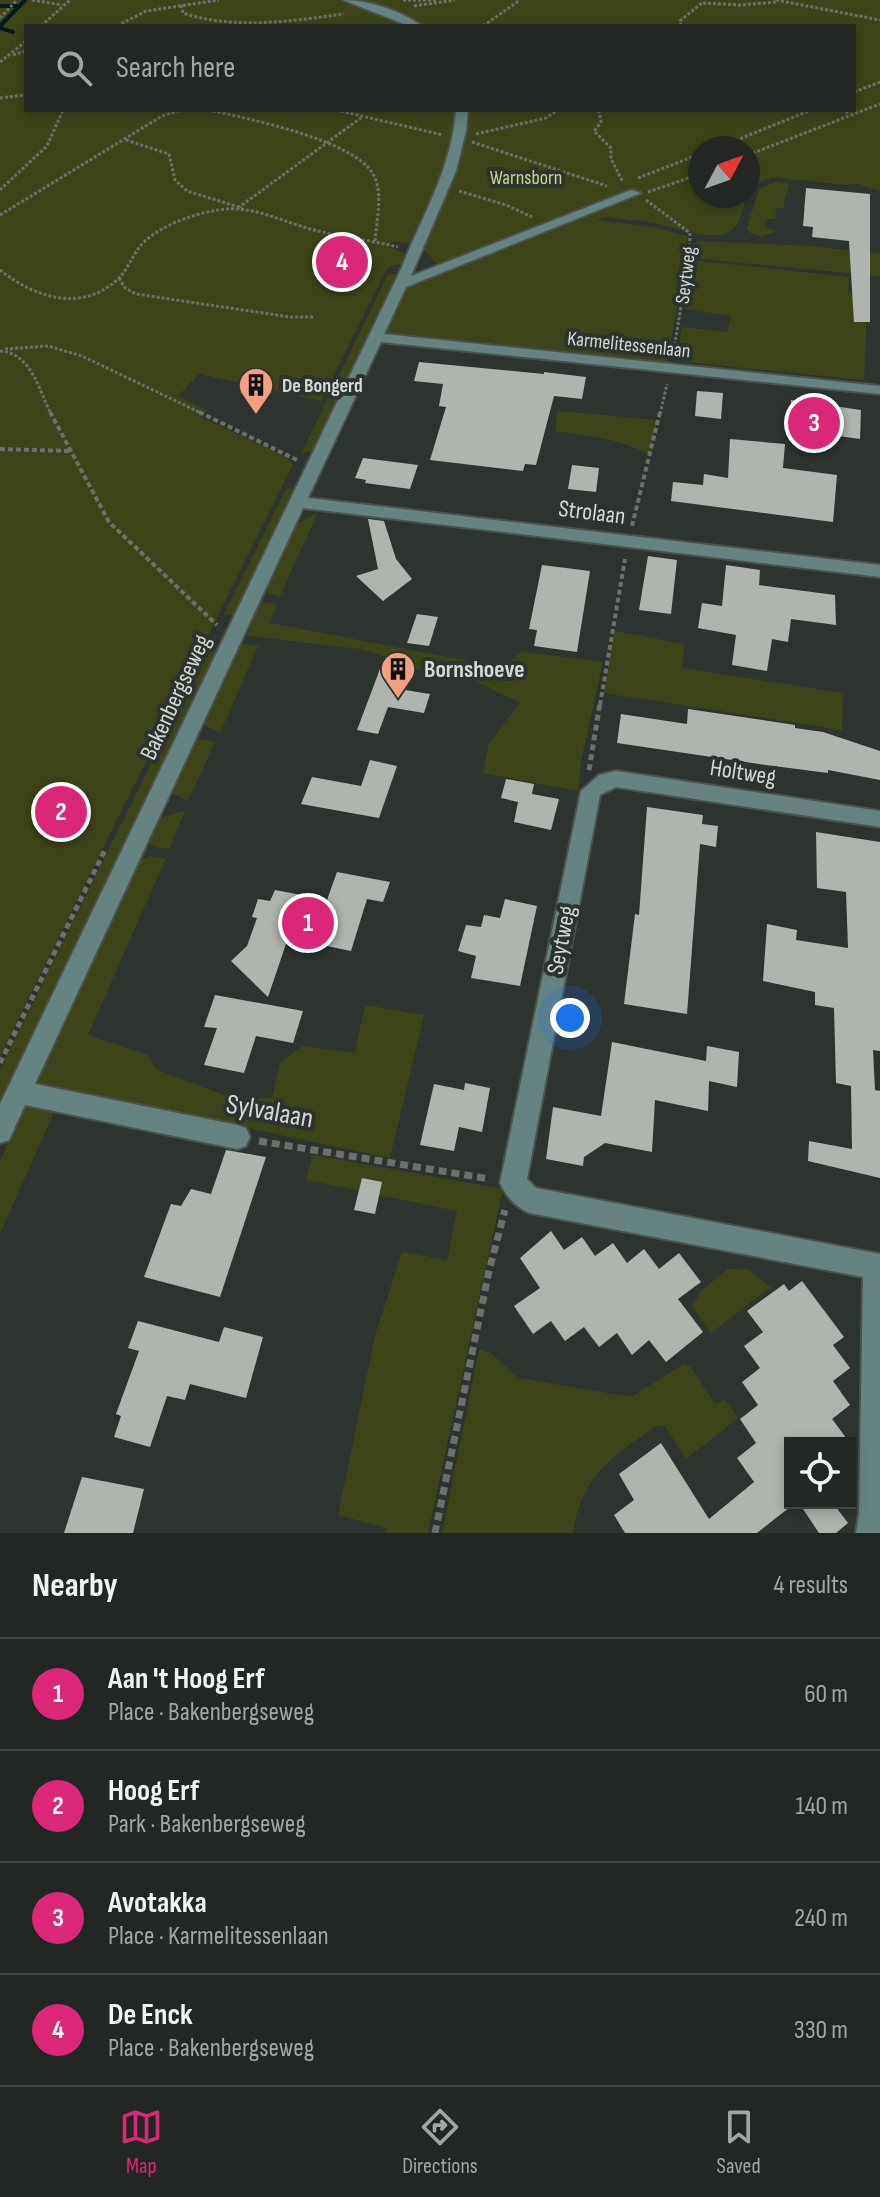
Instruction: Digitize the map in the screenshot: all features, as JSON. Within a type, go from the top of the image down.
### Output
[{"type":"street","points":[[348,0],[412,24]]},
{"type":"street","name":"Bakenbergseweg","points":[[0,1131],[400,285],[424,255],[442,187],[461,133],[462,112]]},
{"type":"street","points":[[400,285],[635,193]]},
{"type":"street","points":[[424,255],[444,268]]},
{"type":"street","name":"Karmelitessenlaan","points":[[375,337],[880,390]]},
{"type":"street","name":"Strolaan","points":[[298,502],[880,571]]},
{"type":"street","name":"Holtweg","points":[[595,788],[616,779],[880,819]]},
{"type":"street","name":"Seytweg","points":[[521,1192],[595,788]]},
{"type":"street","name":"Sylvalaan","points":[[18,1092],[237,1137]]},
{"type":"street","points":[[521,1192],[878,1267],[874,1513],[871,1533]]},
{"type":"path","points":[[0,18],[17,0]]},
{"type":"path","points":[[32,0],[62,5]]},
{"type":"path","points":[[43,24],[70,0]]},
{"type":"path","points":[[121,24],[146,11],[219,0]]},
{"type":"path","points":[[402,0],[455,0]]},
{"type":"path","points":[[429,2],[436,0]]},
{"type":"path","points":[[486,24],[520,0]]},
{"type":"path","points":[[681,24],[680,21],[703,2],[763,5],[779,0],[880,20]]},
{"type":"path","points":[[181,5],[183,13],[196,18],[245,22],[320,18],[378,9]]},
{"type":"path","points":[[0,62],[24,43]]},
{"type":"path","points":[[8,56],[24,52]]},
{"type":"path","points":[[856,91],[880,82]]},
{"type":"path","points":[[0,98],[24,95]]},
{"type":"path","points":[[760,150],[880,104]]},
{"type":"path","points":[[0,190],[47,146],[62,112]]},
{"type":"path","points":[[0,215],[162,116],[175,112]]},
{"type":"path","points":[[215,112],[358,156],[374,174],[375,242]]},
{"type":"path","points":[[0,270],[25,288],[58,299],[96,295],[119,278],[146,241],[167,228],[206,213],[238,208],[370,112]]},
{"type":"path","points":[[461,133],[475,135],[546,118],[555,112]]},
{"type":"path","points":[[599,112],[601,122],[594,131],[611,148],[611,159],[627,188],[635,193],[655,191],[688,179]]},
{"type":"path","points":[[747,136],[806,112]]},
{"type":"path","points":[[845,112],[852,115]]},
{"type":"path","points":[[125,139],[169,154],[175,180],[187,191],[314,230],[424,255]]},
{"type":"path","points":[[442,187],[506,205],[533,217]]},
{"type":"path","name":"Seytweg","points":[[635,193],[690,233],[689,258],[671,364]]},
{"type":"path","points":[[119,278],[125,288],[136,294],[290,317],[315,317]]},
{"type":"path","points":[[0,350],[34,346],[61,348],[314,467]]},
{"type":"path","points":[[0,350],[23,358],[69,451],[109,522],[216,624]]},
{"type":"path","points":[[0,449],[69,451]]},
{"type":"path","points":[[595,788],[589,766],[597,712]]},
{"type":"path","name":"Sylvalaan","points":[[237,1137],[521,1192]]},
{"type":"path","points":[[435,1533],[489,1271],[521,1192]]},
{"type":"green space","name":"Warnsborn","points":[[0,0],[880,0],[880,191],[856,183],[846,185],[773,177],[760,182],[760,136],[688,136],[688,208],[743,208],[732,230],[724,234],[704,235],[641,221],[604,217],[597,220],[652,227],[687,236],[687,258],[667,362],[384,332],[404,287],[443,270],[421,247],[453,176],[444,170],[412,243],[392,242],[389,247],[404,253],[403,264],[386,270],[321,401],[199,374],[178,396],[207,410],[200,417],[285,456],[293,464],[0,1056]]},
{"type":"green space","points":[[777,181],[789,184],[783,208],[776,208],[775,219],[767,219],[765,226],[775,232],[761,236],[750,233],[747,228],[753,208],[760,208],[760,189]]},
{"type":"green space","points":[[698,241],[811,246],[880,254],[880,276],[691,258],[692,245]]},
{"type":"green space","points":[[691,260],[849,277],[848,291],[868,293],[864,380],[676,361],[682,327],[727,332],[731,316],[684,309]]},
{"type":"green space","points":[[388,274],[398,274],[313,450],[301,454]]},
{"type":"green space","points":[[558,411],[657,420],[651,456],[616,441],[555,431]]},
{"type":"green space","points":[[287,488],[295,490],[234,614],[223,616]]},
{"type":"green space","points":[[318,512],[280,596],[264,592],[295,525]]},
{"type":"green space","points":[[259,603],[277,604],[270,623],[510,669],[512,659],[523,652],[603,662],[581,761],[578,791],[483,773],[489,743],[520,703],[469,678],[401,667],[386,657],[360,649],[247,636]]},
{"type":"green space","points":[[614,631],[684,644],[682,668],[843,693],[842,730],[604,693]]},
{"type":"green space","points":[[215,635],[218,649],[0,1101],[0,1069]]},
{"type":"green space","points":[[241,645],[258,646],[220,733],[203,724]]},
{"type":"green space","points":[[195,741],[215,742],[188,801],[172,793]]},
{"type":"green space","points":[[185,811],[169,849],[155,847],[149,842],[160,818]]},
{"type":"green space","points":[[150,856],[166,858],[88,1035],[148,1055],[157,1070],[232,1098],[272,1098],[280,1063],[303,1046],[355,1053],[365,1005],[424,1015],[390,1158],[41,1085],[36,1080],[140,859]]},
{"type":"green space","points":[[35,1103],[56,1107],[0,1234],[0,1161],[25,1106]]},
{"type":"green space","points":[[313,1155],[503,1189],[428,1533],[386,1533],[386,1528],[338,1515],[375,1336],[402,1252],[447,1260],[457,1211],[306,1180]]},
{"type":"green space","points":[[728,1269],[749,1270],[771,1287],[711,1333],[692,1306],[701,1291]]},
{"type":"green space","points":[[479,1349],[491,1353],[518,1378],[631,1397],[684,1364],[690,1367],[715,1403],[725,1400],[738,1418],[686,1459],[665,1426],[657,1425],[613,1458],[592,1481],[584,1495],[573,1533],[442,1533]]},
{"type":"building","points":[[806,188],[870,194],[870,322],[854,322],[849,241],[812,237],[813,227],[803,226]]},
{"type":"building","points":[[419,362],[586,377],[582,399],[554,396],[536,465],[525,464],[523,471],[430,460],[446,407],[439,406],[443,384],[414,381]]},
{"type":"building","points":[[697,391],[723,393],[721,419],[695,416]]},
{"type":"building","points":[[791,400],[861,410],[860,439],[788,429]]},
{"type":"building","points":[[730,439],[785,444],[783,468],[837,475],[833,522],[671,501],[673,482],[703,485],[704,474],[728,478]]},
{"type":"building","points":[[363,458],[418,465],[410,489],[365,483],[366,480],[355,478]]},
{"type":"building","points":[[572,465],[599,468],[596,492],[568,489]]},
{"type":"building","points":[[368,519],[384,521],[396,559],[412,579],[383,601],[356,576],[378,569]]},
{"type":"building","points":[[648,556],[677,560],[671,614],[639,610]]},
{"type":"building","points":[[542,565],[590,571],[577,652],[534,646],[537,630],[529,629]]},
{"type":"building","points":[[726,565],[760,570],[759,585],[835,595],[836,625],[791,619],[788,642],[772,639],[767,671],[732,665],[736,635],[698,628],[702,603],[722,606]]},
{"type":"building","points":[[417,614],[438,617],[429,646],[407,643]]},
{"type":"building","name":"Bornshoeve","points":[[380,669],[399,689],[430,694],[424,713],[388,707],[378,734],[357,730]]},
{"type":"building","points":[[688,709],[795,725],[795,728],[823,732],[880,751],[880,780],[828,770],[828,773],[617,743],[621,714],[687,724]]},
{"type":"building","points":[[370,760],[397,766],[379,818],[301,804],[312,777],[361,786]]},
{"type":"building","points":[[506,779],[534,784],[532,794],[559,799],[551,830],[514,822],[518,802],[501,798]]},
{"type":"building","points":[[647,807],[703,815],[702,824],[718,826],[716,847],[700,844],[687,1014],[624,1004],[635,914],[639,915]]},
{"type":"building","points":[[816,832],[880,842],[880,1051],[873,1050],[875,1090],[880,1091],[880,1178],[808,1161],[809,1141],[852,1149],[851,1086],[836,1083],[834,1008],[815,1005],[815,992],[763,981],[767,924],[797,930],[796,940],[848,948],[846,892],[817,888]]},
{"type":"building","points":[[337,872],[390,882],[383,902],[367,899],[351,951],[288,938],[268,997],[231,961],[247,946],[257,918],[252,917],[258,899],[270,901],[275,890],[327,900]]},
{"type":"building","points":[[505,899],[537,906],[520,986],[471,978],[476,956],[458,951],[466,925],[481,927],[484,915],[500,918]]},
{"type":"building","points":[[215,995],[303,1011],[293,1043],[256,1036],[244,1073],[204,1065],[217,1028],[204,1027]]},
{"type":"building","points":[[612,1042],[706,1061],[707,1046],[739,1052],[737,1087],[709,1081],[708,1111],[655,1100],[652,1152],[605,1143],[584,1157],[583,1166],[546,1159],[553,1107],[601,1116]]},
{"type":"building","points":[[465,1083],[490,1088],[482,1132],[459,1127],[454,1151],[420,1145],[434,1084],[464,1090]]},
{"type":"building","points":[[226,1150],[266,1157],[220,1297],[144,1277],[171,1204],[181,1206],[191,1189],[211,1194]]},
{"type":"building","points":[[362,1178],[382,1182],[375,1214],[354,1210]]},
{"type":"building","points":[[551,1231],[564,1250],[582,1237],[595,1256],[613,1243],[627,1263],[644,1249],[659,1269],[679,1253],[701,1282],[678,1299],[703,1332],[666,1362],[649,1340],[632,1355],[617,1333],[599,1347],[584,1327],[565,1341],[551,1321],[533,1334],[514,1306],[540,1288],[520,1258]]},
{"type":"building","points":[[802,1281],[844,1337],[833,1345],[850,1368],[833,1381],[850,1405],[832,1419],[846,1437],[784,1437],[784,1509],[787,1509],[757,1533],[625,1533],[614,1515],[634,1500],[619,1474],[661,1443],[709,1519],[754,1482],[737,1458],[756,1443],[740,1419],[758,1405],[742,1382],[760,1368],[744,1346],[763,1332],[747,1311],[784,1284],[789,1291]]},
{"type":"building","points":[[138,1321],[219,1342],[224,1327],[263,1337],[246,1398],[190,1384],[185,1400],[167,1396],[150,1447],[114,1437],[121,1416],[116,1414],[139,1351],[128,1348]]},
{"type":"building","points":[[82,1477],[144,1489],[133,1533],[64,1533]]},
{"type":"building","points":[[803,1509],[838,1509],[848,1523],[836,1533],[819,1533]]},
{"type":"waterway","points":[[0,26],[25,0]]},
{"type":"waterway","points":[[0,6],[19,6]]},
{"type":"waterway","points":[[0,28],[13,32]]},
{"type":"place","name":"De Enck","points":[[342,262]]},
{"type":"place","name":"De Bongerd","points":[[256,416]]},
{"type":"place","name":"Avotakka","points":[[814,423]]},
{"type":"place","name":"Bornshoeve","points":[[398,700]]},
{"type":"place","name":"Hoog Erf","points":[[61,812]]},
{"type":"place","name":"Aan 't Hoog Erf","points":[[308,923]]}]
